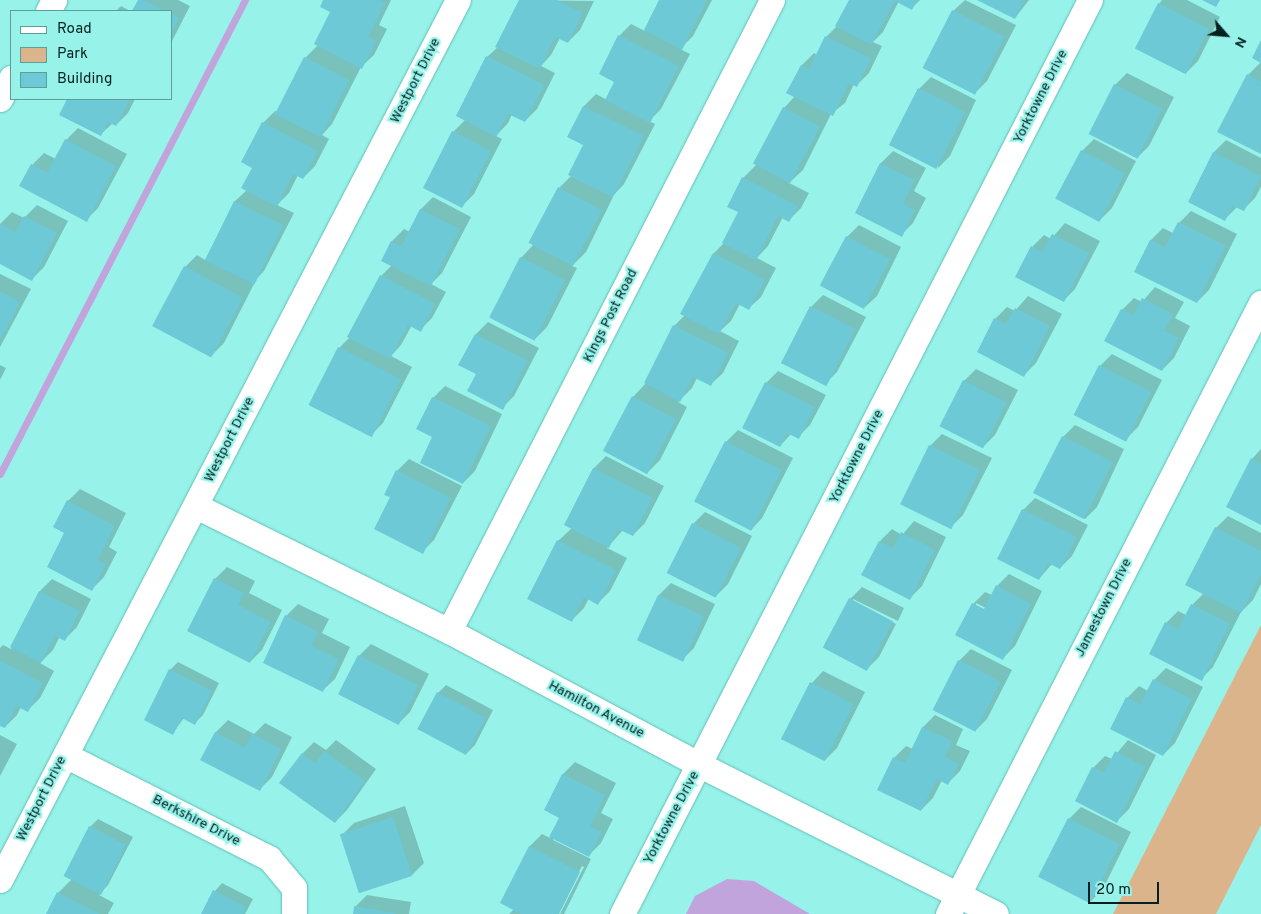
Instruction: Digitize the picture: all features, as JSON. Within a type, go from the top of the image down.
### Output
[{"type":"street","name":"Westport Drive","points":[[0,880],[458,0]]},
{"type":"street","name":"Kings Post Road","points":[[449,631],[772,0]]},
{"type":"street","name":"Yorktowne Drive","points":[[622,914],[700,765],[1090,0]]},
{"type":"street","points":[[0,99],[10,80]]},
{"type":"street","name":"Jamestown Drive","points":[[953,904],[1261,303]]},
{"type":"street","name":"Hamilton Avenue","points":[[196,506],[449,631],[700,765],[953,904],[996,914]]},
{"type":"street","name":"Berkshire Drive","points":[[65,754],[269,858],[294,888],[294,914]]},
{"type":"green space","points":[[1261,625],[1261,825],[1216,914],[1113,914]]},
{"type":"shaded area","points":[[727,879],[754,881],[810,914],[686,914],[695,896]]},
{"type":"building","points":[[138,0],[143,0],[163,10],[133,10]]},
{"type":"building","points":[[323,0],[380,0],[385,3],[368,37],[376,41],[362,69],[314,44],[330,12],[320,7]]},
{"type":"building","points":[[519,0],[556,0],[583,13],[568,43],[555,37],[540,69],[495,47]]},
{"type":"building","points":[[659,0],[707,0],[682,50],[644,30]]},
{"type":"building","points":[[849,0],[917,0],[912,10],[895,1],[871,45],[835,26]]},
{"type":"building","points":[[977,0],[1024,0],[1015,19]]},
{"type":"building","points":[[1202,0],[1220,0],[1216,7]]},
{"type":"building","points":[[1158,3],[1209,29],[1186,74],[1135,48]]},
{"type":"building","points":[[952,10],[1005,37],[975,95],[922,68]]},
{"type":"building","points":[[172,14],[179,18],[172,31]]},
{"type":"building","points":[[618,35],[679,66],[650,123],[605,100],[614,82],[599,74]]},
{"type":"building","points":[[825,36],[871,58],[857,87],[849,83],[833,116],[786,93],[801,65],[809,69]]},
{"type":"building","points":[[1261,40],[1261,63],[1252,58]]},
{"type":"building","points":[[486,56],[544,85],[525,122],[508,114],[496,137],[456,116]]},
{"type":"building","points":[[304,57],[349,80],[320,137],[275,114]]},
{"type":"building","points":[[1247,74],[1261,82],[1261,154],[1217,132]]},
{"type":"building","points":[[1114,84],[1163,109],[1138,159],[1089,134]]},
{"type":"building","points":[[918,88],[965,112],[936,169],[889,145]]},
{"type":"building","points":[[66,100],[129,100],[116,126],[108,122],[101,136],[59,115]]},
{"type":"building","points":[[583,106],[644,136],[613,197],[568,175],[583,145],[567,137]]},
{"type":"building","points":[[783,107],[820,127],[790,183],[753,164]]},
{"type":"building","points":[[262,122],[318,151],[303,179],[293,174],[277,207],[241,188],[252,168],[241,162]]},
{"type":"building","points":[[452,131],[491,151],[462,208],[423,188]]},
{"type":"building","points":[[65,139],[116,166],[87,222],[19,186],[31,164],[47,173]]},
{"type":"building","points":[[1081,150],[1125,173],[1099,222],[1055,199]]},
{"type":"building","points":[[1213,152],[1261,176],[1244,211],[1233,206],[1225,221],[1188,202]]},
{"type":"building","points":[[880,163],[915,180],[903,204],[915,210],[902,237],[855,213]]},
{"type":"building","points":[[742,177],[798,206],[789,222],[778,216],[756,260],[722,243],[738,212],[727,207]]},
{"type":"building","points":[[558,187],[602,210],[573,266],[528,243]]},
{"type":"building","points":[[234,201],[283,225],[255,284],[205,260]]},
{"type":"building","points":[[420,209],[460,229],[431,286],[381,261],[391,241],[401,246]]},
{"type":"building","points":[[24,216],[57,233],[32,281],[0,264],[0,224],[15,232]]},
{"type":"building","points":[[1178,222],[1226,246],[1197,303],[1134,272],[1150,240],[1165,247]]},
{"type":"building","points":[[1052,234],[1089,253],[1064,302],[1015,277],[1031,246],[1042,252]]},
{"type":"building","points":[[846,236],[890,259],[864,309],[820,285]]},
{"type":"building","points":[[713,253],[765,280],[749,310],[736,303],[719,334],[680,314]]},
{"type":"building","points":[[520,257],[565,280],[535,341],[489,318]]},
{"type":"building","points":[[184,266],[243,297],[211,357],[152,326]]},
{"type":"building","points":[[380,275],[435,304],[421,332],[408,325],[390,359],[347,337]]},
{"type":"building","points":[[0,291],[20,302],[0,341]]},
{"type":"building","points":[[1142,298],[1173,314],[1164,331],[1179,338],[1162,371],[1104,341],[1121,309],[1133,315]]},
{"type":"building","points":[[810,306],[855,329],[826,386],[781,363]]},
{"type":"building","points":[[1015,308],[1050,326],[1024,377],[977,352],[994,318],[1006,324]]},
{"type":"building","points":[[673,325],[728,353],[711,386],[693,377],[680,402],[644,383]]},
{"type":"building","points":[[475,334],[528,361],[503,410],[467,391],[476,374],[458,365]]},
{"type":"building","points":[[338,347],[401,379],[372,437],[308,405]]},
{"type":"building","points":[[1099,365],[1152,392],[1126,442],[1074,415]]},
{"type":"building","points":[[963,380],[1007,402],[983,449],[939,426]]},
{"type":"building","points":[[765,382],[815,407],[799,439],[787,433],[780,447],[742,428]]},
{"type":"building","points":[[632,396],[676,419],[647,474],[603,451]]},
{"type":"building","points":[[432,397],[491,426],[463,484],[420,463],[432,437],[416,429]]},
{"type":"building","points":[[1062,436],[1113,462],[1084,519],[1033,493]]},
{"type":"building","points":[[725,441],[782,470],[751,531],[694,502]]},
{"type":"building","points":[[929,445],[980,470],[951,529],[900,504]]},
{"type":"building","points":[[1251,458],[1261,464],[1261,525],[1226,507]]},
{"type":"building","points":[[593,468],[653,498],[633,536],[618,529],[609,548],[564,525]]},
{"type":"building","points":[[396,470],[451,498],[423,554],[374,529],[390,497],[384,495]]},
{"type":"building","points":[[67,500],[115,526],[98,560],[106,564],[92,591],[47,567],[64,533],[53,527]]},
{"type":"building","points":[[1022,509],[1077,537],[1060,569],[1048,563],[1039,580],[997,559]]},
{"type":"building","points":[[692,523],[741,548],[716,598],[667,573]]},
{"type":"building","points":[[1215,527],[1261,551],[1261,575],[1241,613],[1185,585]]},
{"type":"building","points":[[901,532],[935,550],[910,600],[861,575],[879,541],[893,548]]},
{"type":"building","points":[[557,540],[616,570],[598,605],[584,597],[572,622],[527,599]]},
{"type":"building","points":[[214,578],[244,593],[238,605],[271,622],[250,663],[187,631]]},
{"type":"building","points":[[996,585],[1031,604],[1003,660],[955,635],[972,603],[984,609]]},
{"type":"building","points":[[39,591],[80,611],[65,641],[55,636],[41,663],[10,647]]},
{"type":"building","points":[[658,595],[704,617],[683,662],[637,640]]},
{"type":"building","points":[[849,598],[893,621],[867,671],[823,647]]},
{"type":"building","points":[[1191,604],[1230,624],[1202,681],[1149,654],[1165,622],[1178,629]]},
{"type":"building","points":[[285,615],[318,632],[311,646],[339,659],[323,692],[263,663]]},
{"type":"building","points":[[358,655],[419,686],[399,725],[338,694]]},
{"type":"building","points":[[958,660],[1001,682],[975,732],[933,710]]},
{"type":"building","points":[[0,661],[43,683],[28,712],[16,706],[5,728],[0,726]]},
{"type":"building","points":[[169,669],[212,691],[195,725],[182,718],[173,735],[144,720]]},
{"type":"building","points":[[1153,679],[1192,699],[1163,756],[1110,729],[1126,697],[1140,704]]},
{"type":"building","points":[[810,682],[854,704],[825,761],[781,739]]},
{"type":"building","points":[[437,692],[486,718],[466,755],[417,729]]},
{"type":"building","points":[[922,727],[952,741],[945,757],[959,764],[948,785],[937,779],[921,811],[877,790],[893,757],[905,763]]},
{"type":"building","points":[[215,732],[245,748],[252,734],[281,749],[260,791],[200,760]]},
{"type":"building","points":[[324,751],[365,781],[335,823],[279,783],[302,753],[315,763]]},
{"type":"building","points":[[1115,751],[1145,767],[1117,823],[1075,801],[1092,767],[1104,773]]},
{"type":"building","points":[[562,774],[605,795],[590,826],[602,832],[589,857],[549,837],[559,818],[544,810]]},
{"type":"building","points":[[393,817],[412,876],[359,893],[340,834]]},
{"type":"building","points":[[1068,818],[1120,844],[1090,903],[1038,877]]},
{"type":"building","points":[[89,826],[126,845],[101,895],[64,876]]},
{"type":"building","points":[[529,846],[580,872],[559,914],[521,914],[500,903]]},
{"type":"building","points":[[213,890],[246,907],[243,914],[201,914]]},
{"type":"building","points":[[57,892],[100,914],[46,914]]},
{"type":"building","points":[[354,906],[395,913],[395,914],[353,914]]},
{"type":"waterway","points":[[0,474],[245,0]]}]
